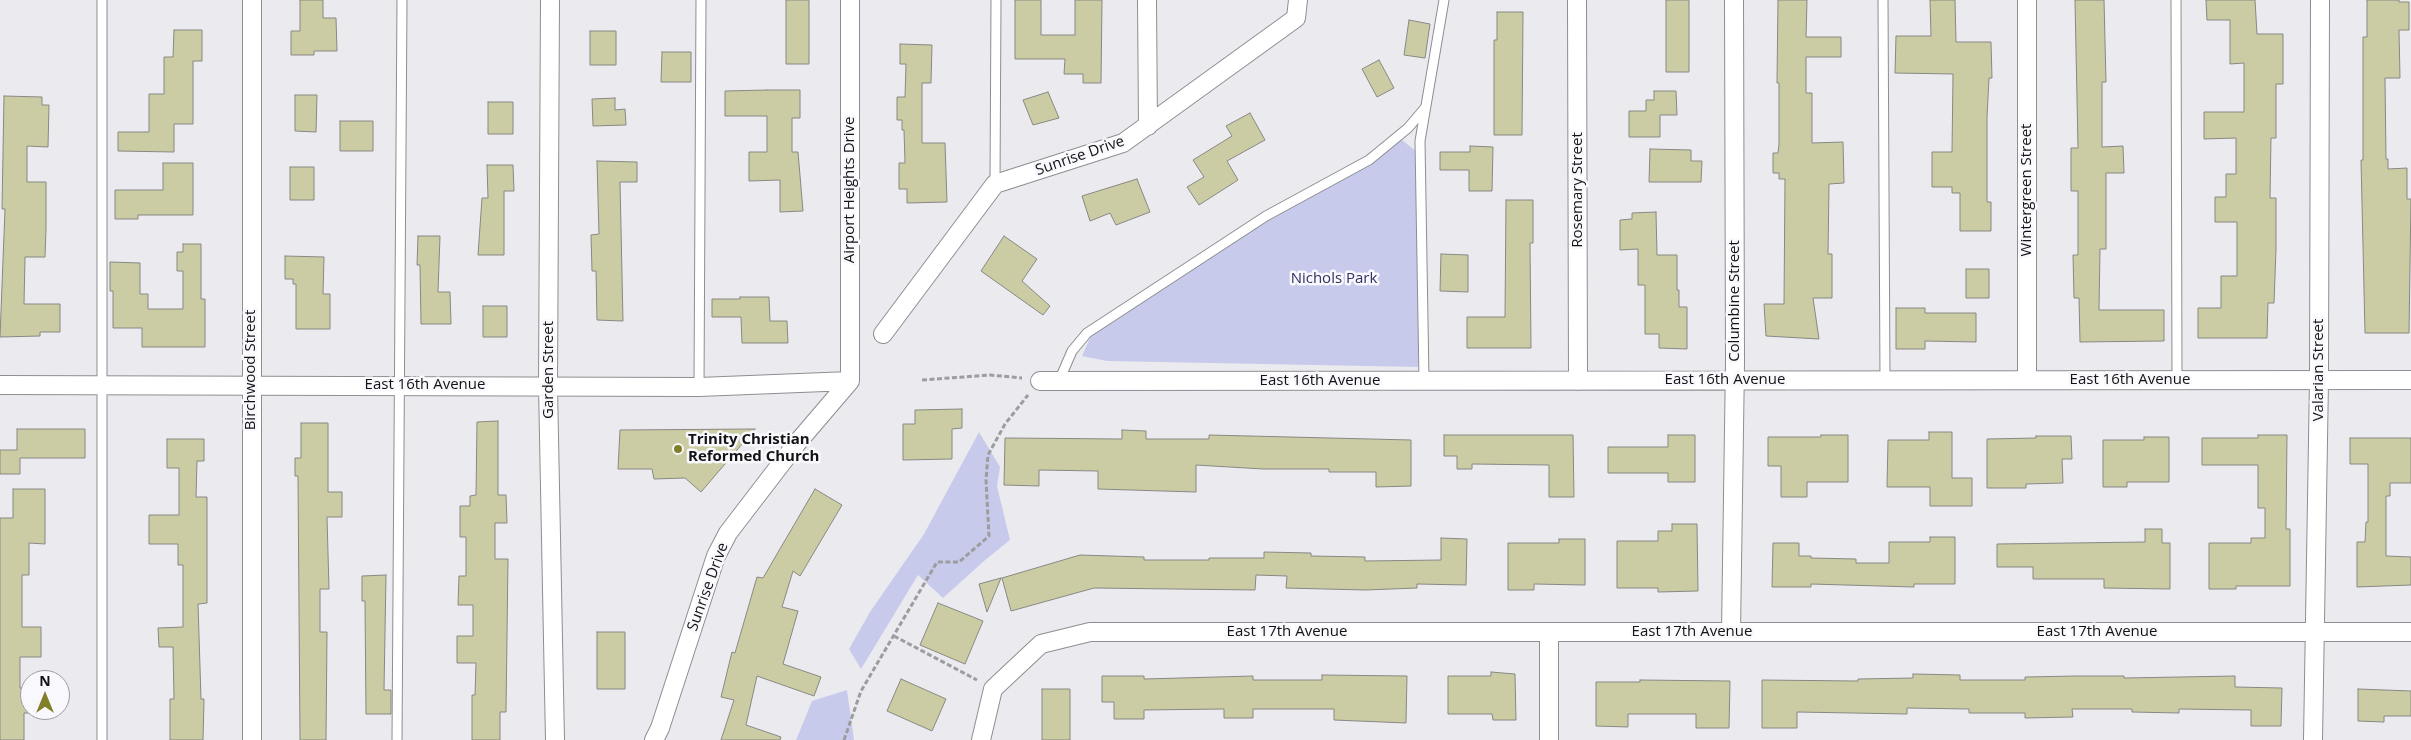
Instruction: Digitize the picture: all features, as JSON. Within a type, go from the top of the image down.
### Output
[{"type":"street","name":"Birchwood Street","points":[[252,0],[252,740]]},
{"type":"street","name":"Garden Street","points":[[550,0],[548,386],[555,740]]},
{"type":"street","name":"Airport Heights Drive","points":[[850,0],[850,381]]},
{"type":"street","points":[[1147,0],[1148,126]]},
{"type":"street","name":"Sunrise Drive","points":[[995,184],[1123,143],[1296,18],[1298,0]]},
{"type":"street","name":"Rosemary Street","points":[[1577,0],[1578,381]]},
{"type":"street","name":"Columbine Street","points":[[1731,632],[1735,380],[1734,0]]},
{"type":"street","name":"Wintergreen Street","points":[[2027,0],[2028,380]]},
{"type":"street","name":"Valarian Street","points":[[2313,740],[2319,380],[2320,0]]},
{"type":"street","points":[[883,334],[995,184]]},
{"type":"street","name":"East 16th Avenue","points":[[1040,381],[2411,380]]},
{"type":"street","name":"East 16th Avenue","points":[[0,385],[251,384],[699,387],[850,381]]},
{"type":"street","name":"Sunrise Drive","points":[[654,740],[660,728],[716,556],[724,541],[797,443],[850,381]]},
{"type":"street","name":"East 17th Avenue","points":[[993,689],[1041,644],[1090,632],[2411,632]]},
{"type":"street","points":[[1549,632],[1549,740]]},
{"type":"street","points":[[981,740],[993,689]]},
{"type":"lane","points":[[102,0],[102,740]]},
{"type":"lane","points":[[397,740],[402,0]]},
{"type":"lane","points":[[699,387],[701,0]]},
{"type":"lane","points":[[995,184],[996,0]]},
{"type":"lane","points":[[1424,381],[1420,141],[1444,0]]},
{"type":"lane","points":[[1882,0],[1885,380]]},
{"type":"lane","points":[[2176,0],[2178,380]]},
{"type":"lane","points":[[1059,381],[1072,351],[1087,333],[1266,216],[1369,160],[1408,128],[1425,108]]},
{"type":"path","points":[[922,380],[990,375],[1040,381]]},
{"type":"path","points":[[844,740],[861,690],[937,562],[959,562],[989,536],[986,480],[988,455],[1005,424],[1040,381]]},
{"type":"path","points":[[894,636],[993,689]]},
{"type":"green space","name":"Nichols Park","points":[[1402,140],[1418,153],[1421,290],[1418,367],[1107,361],[1082,356],[1093,331],[1317,189],[1377,148]]},
{"type":"green space","points":[[979,432],[1000,467],[997,486],[1010,540],[943,598],[918,575],[861,669],[849,649],[870,612],[924,534]]},
{"type":"green space","points":[[847,690],[854,740],[796,740],[812,701]]},
{"type":"building","points":[[300,0],[323,0],[323,18],[336,18],[337,51],[314,51],[314,55],[291,55],[291,31],[300,31]]},
{"type":"building","points":[[786,0],[809,0],[809,64],[786,64]]},
{"type":"building","points":[[1015,0],[1041,0],[1041,35],[1075,35],[1075,0],[1102,0],[1101,83],[1083,83],[1083,74],[1064,74],[1065,59],[1015,59]]},
{"type":"building","points":[[1666,0],[1689,0],[1689,72],[1666,72]]},
{"type":"building","points":[[1778,0],[1807,0],[1806,37],[1841,37],[1841,57],[1806,57],[1806,93],[1812,93],[1812,143],[1843,142],[1844,183],[1829,184],[1828,254],[1832,254],[1832,298],[1813,298],[1819,339],[1766,336],[1764,304],[1784,304],[1785,179],[1779,179],[1779,173],[1773,173],[1773,153],[1778,153],[1779,144],[1779,83],[1777,83]]},
{"type":"building","points":[[1930,0],[1955,0],[1956,42],[1991,42],[1992,78],[1989,78],[1987,117],[1987,202],[1991,202],[1991,231],[1960,231],[1960,193],[1952,193],[1952,187],[1932,187],[1932,152],[1952,152],[1953,74],[1895,73],[1896,36],[1931,36]]},
{"type":"building","points":[[2075,0],[2104,0],[2106,82],[2102,82],[2102,147],[2123,146],[2124,173],[2106,173],[2106,249],[2100,249],[2099,310],[2164,310],[2164,341],[2080,342],[2079,298],[2074,298],[2073,255],[2078,255],[2078,191],[2071,191],[2071,148],[2078,148]]},
{"type":"building","points":[[2206,0],[2255,0],[2257,34],[2283,34],[2283,84],[2276,84],[2276,138],[2271,138],[2270,198],[2276,198],[2276,249],[2274,303],[2268,303],[2267,338],[2198,338],[2198,308],[2221,308],[2221,276],[2237,276],[2237,222],[2215,222],[2215,197],[2226,197],[2226,174],[2236,174],[2236,138],[2204,139],[2204,112],[2244,112],[2244,63],[2230,64],[2230,20],[2207,20]]},
{"type":"building","points":[[2367,0],[2399,0],[2399,2],[2409,2],[2409,30],[2399,30],[2400,78],[2385,78],[2386,159],[2388,159],[2388,169],[2407,168],[2407,199],[2411,199],[2409,333],[2365,333],[2361,160],[2363,160],[2363,37],[2367,37]]},
{"type":"building","points":[[1497,12],[1523,12],[1522,135],[1494,135],[1494,40],[1497,40]]},
{"type":"building","points":[[1409,20],[1430,24],[1425,58],[1404,55]]},
{"type":"building","points":[[174,30],[202,30],[202,61],[193,61],[193,124],[174,124],[174,152],[118,151],[118,132],[149,132],[149,94],[164,94],[164,57],[173,57]]},
{"type":"building","points":[[590,31],[616,31],[616,65],[590,65]]},
{"type":"building","points":[[900,44],[932,45],[931,83],[922,83],[922,143],[945,143],[947,202],[907,203],[907,189],[899,189],[899,163],[905,163],[904,130],[902,130],[902,120],[897,120],[897,97],[905,97],[906,64],[900,64]]},
{"type":"building","points":[[662,52],[691,52],[691,82],[661,82]]},
{"type":"building","points":[[1379,60],[1394,88],[1377,97],[1362,69]]},
{"type":"building","points":[[800,90],[800,118],[792,118],[792,152],[798,152],[803,211],[780,212],[780,180],[749,181],[749,152],[767,152],[767,116],[725,116],[725,91]]},
{"type":"building","points":[[1654,91],[1676,91],[1677,115],[1660,115],[1660,137],[1629,137],[1629,111],[1646,111],[1646,100],[1654,100]]},
{"type":"building","points":[[1048,92],[1059,118],[1033,125],[1023,100]]},
{"type":"building","points":[[295,95],[317,95],[316,132],[295,131]]},
{"type":"building","points":[[4,96],[42,97],[42,105],[49,105],[48,147],[27,146],[27,182],[46,182],[46,229],[45,257],[25,257],[24,304],[60,304],[60,332],[40,332],[40,336],[0,337],[5,209],[2,209]]},
{"type":"building","points":[[615,98],[615,110],[625,109],[626,125],[593,126],[592,99]]},
{"type":"building","points":[[488,102],[513,102],[513,134],[488,134]]},
{"type":"building","points":[[1250,113],[1265,140],[1227,161],[1238,180],[1199,205],[1187,187],[1204,177],[1193,160],[1232,136],[1226,126]]},
{"type":"building","points":[[340,121],[373,121],[373,151],[340,151]]},
{"type":"building","points":[[1470,146],[1493,147],[1492,191],[1469,191],[1469,170],[1440,170],[1440,152],[1470,152]]},
{"type":"building","points":[[1650,149],[1691,150],[1691,161],[1702,161],[1701,182],[1649,182]]},
{"type":"building","points":[[597,161],[637,162],[637,182],[620,182],[623,321],[597,320],[596,271],[592,271],[591,235],[599,234]]},
{"type":"building","points":[[163,163],[193,163],[193,215],[138,215],[138,219],[115,219],[115,190],[163,190]]},
{"type":"building","points":[[487,165],[513,165],[514,191],[504,191],[504,255],[478,255],[482,198],[488,198]]},
{"type":"building","points":[[290,167],[314,167],[314,200],[290,200]]},
{"type":"building","points":[[1137,179],[1150,212],[1116,225],[1110,213],[1090,221],[1082,196]]},
{"type":"building","points":[[1506,200],[1533,200],[1533,243],[1530,243],[1531,348],[1467,348],[1467,317],[1505,317]]},
{"type":"building","points":[[1656,212],[1657,255],[1677,255],[1679,307],[1687,307],[1687,349],[1659,348],[1659,334],[1645,334],[1645,285],[1638,285],[1638,249],[1620,250],[1620,220],[1632,219],[1632,213]]},
{"type":"building","points":[[418,236],[440,236],[438,292],[450,292],[451,324],[421,324],[420,265],[417,265]]},
{"type":"building","points":[[1004,236],[1037,259],[1022,281],[1050,306],[1043,315],[981,271]]},
{"type":"building","points":[[183,244],[201,244],[201,299],[205,299],[205,347],[142,347],[142,328],[113,328],[113,291],[110,291],[110,262],[140,263],[140,294],[148,294],[148,309],[183,309],[183,271],[177,271],[177,252],[183,252]]},
{"type":"building","points":[[1441,254],[1468,255],[1468,292],[1440,291]]},
{"type":"building","points":[[285,256],[324,257],[323,294],[330,294],[330,329],[296,329],[296,284],[293,284],[293,279],[285,279]]},
{"type":"building","points":[[1966,269],[1989,269],[1989,298],[1966,298]]},
{"type":"building","points":[[740,297],[769,297],[770,321],[787,321],[788,343],[742,343],[741,317],[712,317],[712,299],[740,299]]},
{"type":"building","points":[[483,306],[507,306],[507,337],[483,337]]},
{"type":"building","points":[[1896,308],[1925,308],[1925,313],[1976,313],[1976,342],[1925,341],[1925,349],[1896,349]]},
{"type":"building","points":[[962,409],[962,428],[952,429],[952,459],[903,460],[903,424],[915,424],[915,410]]},
{"type":"building","points":[[498,421],[498,495],[506,495],[507,523],[495,523],[495,559],[508,559],[506,712],[500,712],[500,740],[472,740],[472,695],[475,695],[476,663],[457,663],[457,636],[473,636],[473,605],[458,605],[459,576],[466,576],[466,537],[460,537],[460,506],[470,506],[470,496],[476,495],[477,422]]},
{"type":"building","points":[[301,423],[328,423],[328,492],[342,492],[342,517],[327,517],[329,589],[320,589],[320,632],[327,632],[326,740],[300,740],[298,476],[295,476],[295,458],[301,458]]},
{"type":"building","points":[[17,429],[85,429],[85,458],[20,458],[20,474],[0,474],[0,450],[17,450]]},
{"type":"building","name":"Trinity Christian Reformed Church","points":[[755,429],[701,492],[685,478],[654,479],[652,469],[618,469],[620,430]]},
{"type":"building","points":[[1122,430],[1146,431],[1146,439],[1209,439],[1209,435],[1411,440],[1411,486],[1376,487],[1376,472],[1329,472],[1329,469],[1263,469],[1196,465],[1196,492],[1098,489],[1098,471],[1039,470],[1039,486],[1004,485],[1005,438],[1122,439]]},
{"type":"building","points":[[1929,432],[1952,432],[1952,478],[1972,478],[1972,506],[1930,506],[1930,487],[1887,487],[1888,440],[1929,440]]},
{"type":"building","points":[[1444,435],[1573,435],[1574,497],[1549,497],[1549,465],[1472,464],[1472,469],[1457,469],[1457,456],[1444,456]]},
{"type":"building","points":[[1668,435],[1695,435],[1695,482],[1668,482],[1668,473],[1608,473],[1608,447],[1668,447]]},
{"type":"building","points":[[1821,435],[1848,435],[1848,482],[1807,482],[1807,497],[1781,497],[1781,466],[1768,466],[1768,437],[1821,437]]},
{"type":"building","points":[[2258,435],[2287,435],[2286,529],[2290,529],[2290,586],[2236,586],[2236,589],[2209,589],[2209,543],[2251,543],[2251,538],[2265,538],[2265,508],[2258,508],[2258,465],[2202,465],[2202,438],[2258,438]]},
{"type":"building","points":[[2036,436],[2071,436],[2072,459],[2062,459],[2063,483],[2026,484],[2026,488],[1987,488],[1987,439],[2036,438]]},
{"type":"building","points":[[2144,437],[2169,437],[2169,482],[2127,482],[2127,487],[2103,487],[2103,440],[2144,440]]},
{"type":"building","points":[[2350,438],[2411,438],[2411,483],[2390,483],[2390,496],[2386,496],[2386,556],[2411,557],[2411,585],[2357,587],[2357,542],[2365,542],[2366,522],[2368,522],[2368,464],[2350,464]]},
{"type":"building","points":[[167,439],[204,439],[204,461],[197,461],[196,497],[207,497],[207,603],[198,604],[201,699],[204,699],[203,740],[170,740],[170,699],[174,699],[173,647],[159,647],[158,628],[183,627],[183,565],[178,565],[178,544],[149,544],[149,515],[179,515],[179,468],[167,468]]},
{"type":"building","points":[[13,489],[45,489],[45,544],[29,543],[29,575],[22,575],[22,627],[41,627],[41,657],[20,657],[20,720],[24,720],[24,740],[0,740],[0,518],[13,518]]},
{"type":"building","points":[[815,489],[842,505],[800,576],[793,571],[782,607],[798,611],[783,664],[821,677],[814,696],[757,676],[746,725],[781,737],[780,740],[721,740],[734,700],[721,697],[732,652],[735,653],[757,577],[763,578]]},
{"type":"building","points":[[1672,524],[1697,524],[1698,591],[1658,592],[1658,588],[1617,588],[1617,541],[1658,541],[1658,531],[1672,531]]},
{"type":"building","points":[[2145,529],[2162,529],[2162,543],[2170,543],[2170,589],[2104,588],[2104,579],[2033,579],[2033,567],[1997,567],[1997,544],[2145,542]]},
{"type":"building","points":[[1930,537],[1955,537],[1955,584],[1914,584],[1914,587],[1811,584],[1811,587],[1772,587],[1773,543],[1799,543],[1799,556],[1856,559],[1856,563],[1889,563],[1889,542],[1930,542]]},
{"type":"building","points":[[1441,538],[1467,539],[1466,585],[1417,584],[1417,588],[1365,590],[1286,588],[1287,576],[1256,575],[1255,590],[1094,588],[1011,611],[1002,578],[1080,555],[1144,557],[1144,560],[1209,560],[1209,558],[1264,558],[1264,552],[1311,553],[1311,556],[1365,557],[1365,561],[1441,560]]},
{"type":"building","points":[[1559,539],[1585,539],[1585,585],[1534,584],[1534,590],[1508,590],[1508,543],[1559,543]]},
{"type":"building","points":[[386,575],[384,690],[391,690],[391,714],[366,714],[365,601],[362,601],[362,576]]},
{"type":"building","points":[[1001,578],[987,612],[979,584]]},
{"type":"building","points":[[938,603],[983,621],[965,664],[920,645]]},
{"type":"building","points":[[597,632],[625,632],[625,689],[597,689]]},
{"type":"building","points":[[1491,672],[1515,674],[1516,720],[1493,720],[1492,714],[1448,714],[1448,676],[1491,676]]},
{"type":"building","points":[[1913,674],[1960,675],[1960,680],[2025,680],[2025,677],[2076,676],[2124,676],[2124,678],[2235,676],[2235,687],[2282,688],[2281,726],[2251,726],[2251,710],[2179,709],[2179,713],[2132,712],[2132,709],[2072,709],[2073,717],[2025,718],[2025,713],[1969,713],[1969,709],[1907,708],[1907,714],[1797,712],[1797,728],[1762,728],[1762,680],[1858,681],[1858,679],[1913,678]]},
{"type":"building","points":[[1322,675],[1407,676],[1406,723],[1334,720],[1334,709],[1253,709],[1253,718],[1224,718],[1224,709],[1144,710],[1144,719],[1114,719],[1114,702],[1102,702],[1102,676],[1144,676],[1144,679],[1253,676],[1253,680],[1322,680]]},
{"type":"building","points":[[901,679],[946,699],[932,731],[887,711]]},
{"type":"building","points":[[1640,680],[1730,681],[1729,728],[1696,728],[1696,714],[1628,714],[1628,727],[1596,726],[1596,682],[1640,682]]},
{"type":"building","points":[[1042,689],[1070,689],[1070,740],[1042,740]]},
{"type":"building","points":[[2358,689],[2411,691],[2411,716],[2384,716],[2384,722],[2358,721]]},
{"type":"place","name":"Trinity Christian Reformed Church","points":[[678,449]]}]
